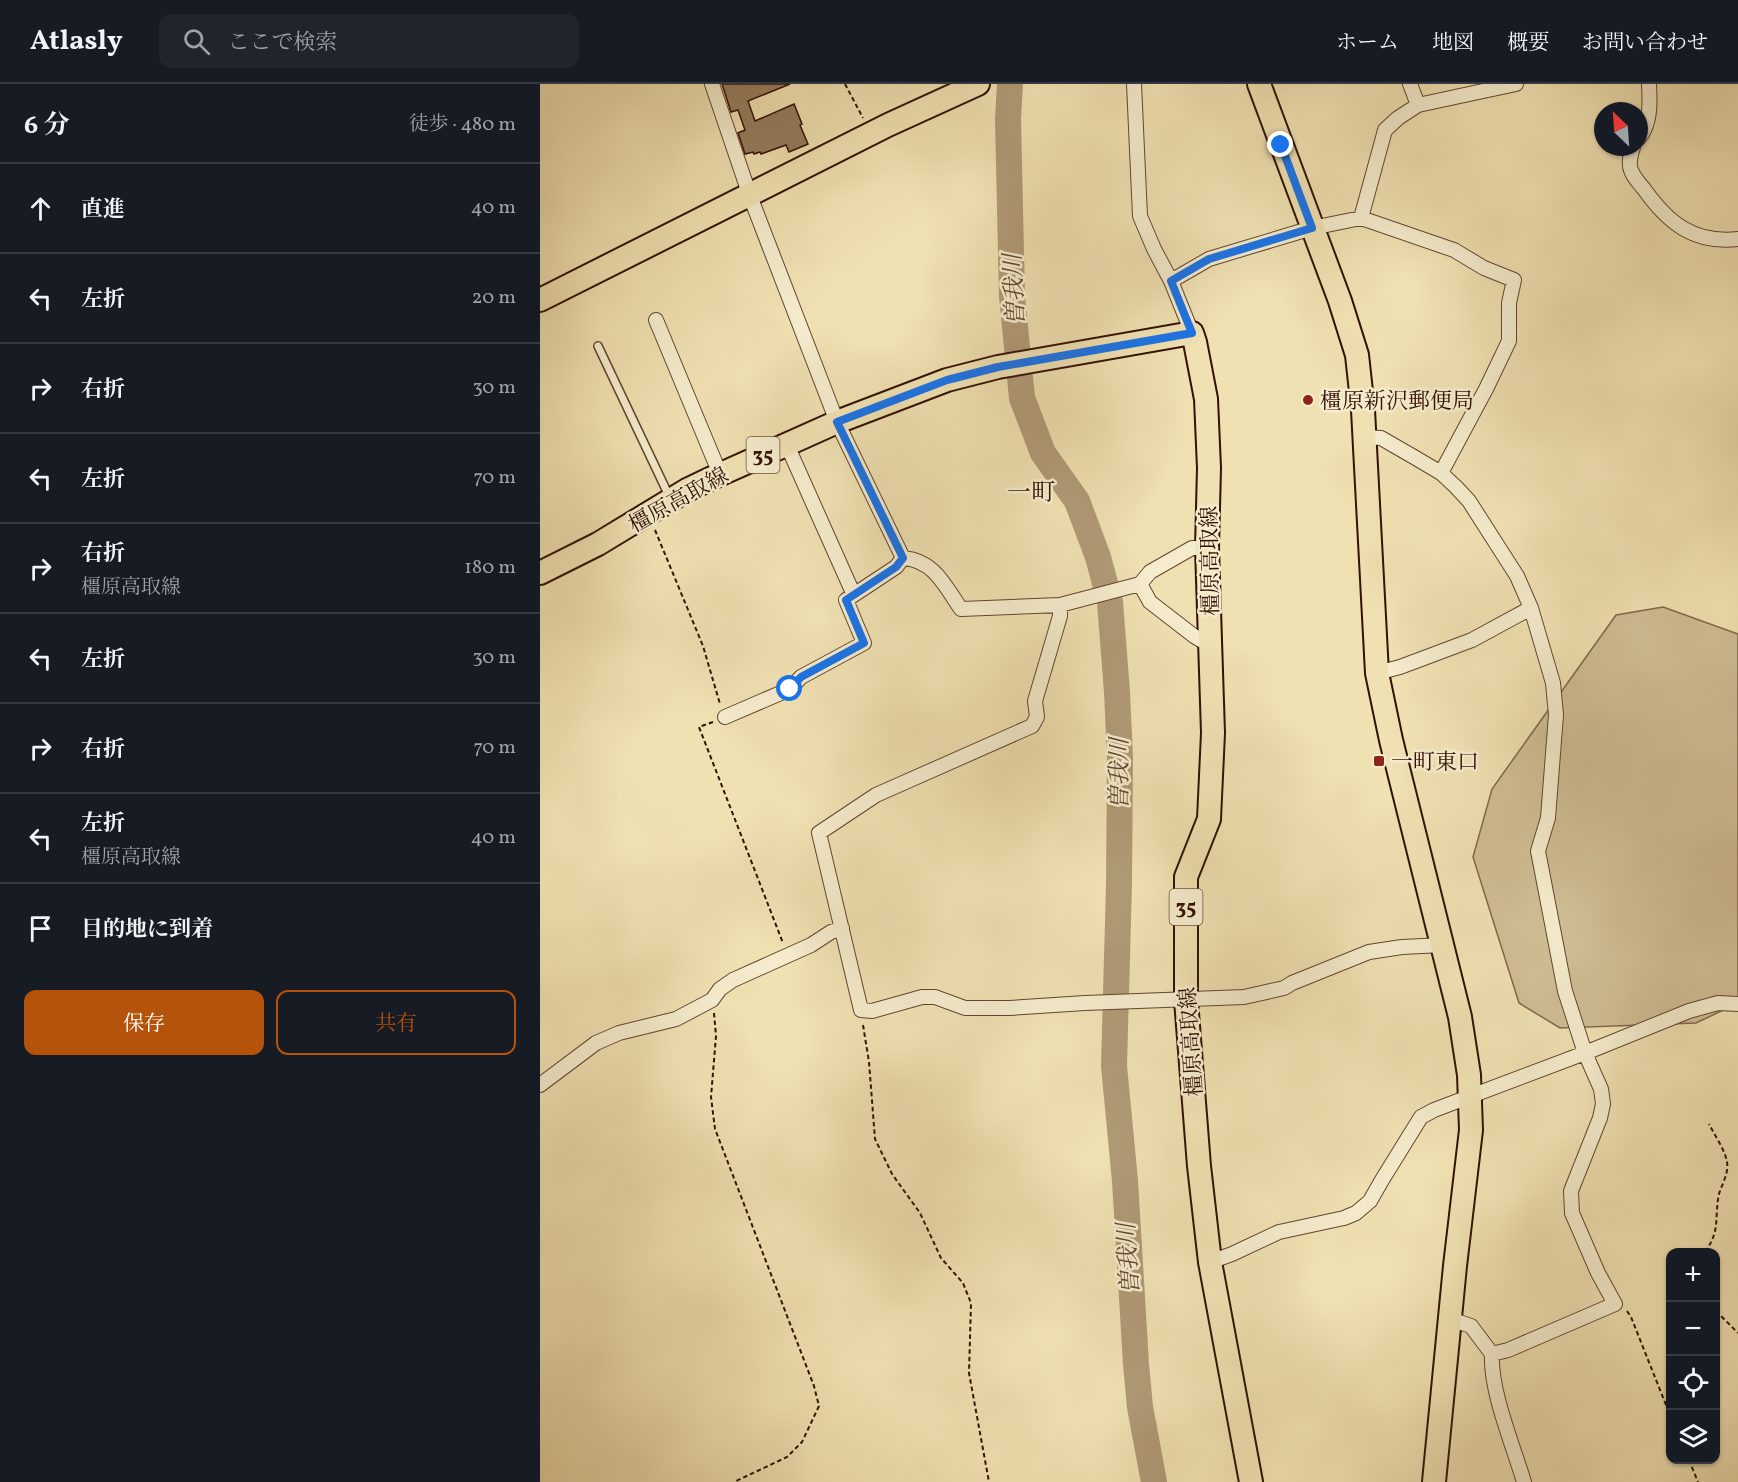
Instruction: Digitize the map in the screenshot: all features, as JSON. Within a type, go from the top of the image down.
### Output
[{"type":"main road","points":[[1259,84],[1340,301],[1354,347],[1360,380],[1365,437],[1377,673],[1391,740],[1460,1017],[1468,1066],[1471,1097],[1469,1155],[1434,1482]]},
{"type":"main road","points":[[540,300],[872,133],[976,85]]},
{"type":"main road","name":"橿原高取線","points":[[540,573],[597,544],[720,474],[837,422],[947,380],[998,367],[1192,333],[1206,399],[1209,468],[1207,548],[1213,733],[1209,819],[1186,877],[1186,1000],[1199,1166],[1210,1262],[1251,1482]]},
{"type":"street","points":[[712,84],[750,196],[837,422],[903,558]]},
{"type":"street","points":[[1134,84],[1140,216],[1171,281],[1192,333]]},
{"type":"street","points":[[1410,84],[1418,105]]},
{"type":"street","points":[[1361,218],[1385,130],[1398,118],[1418,105],[1516,84]]},
{"type":"street","points":[[1648,84],[1650,102],[1648,116]]},
{"type":"street","points":[[1631,156],[1631,170],[1659,209],[1689,233],[1711,239],[1738,239]]},
{"type":"street","points":[[1171,281],[1209,259],[1312,228],[1361,218],[1454,250],[1484,268],[1514,280],[1509,303],[1509,341],[1441,473]]},
{"type":"street","points":[[656,320],[720,474]]},
{"type":"street","points":[[1365,437],[1381,438],[1441,473],[1469,501],[1517,576],[1531,608],[1553,684],[1556,715],[1548,818],[1538,851],[1565,991],[1585,1053],[1601,1089],[1603,1104],[1600,1118],[1571,1191],[1572,1213],[1598,1274],[1615,1304],[1508,1350],[1492,1353]]},
{"type":"street","points":[[787,445],[854,593]]},
{"type":"street","points":[[903,558],[914,558],[932,568],[961,609],[1060,605],[1136,585],[1150,572],[1192,548],[1207,548]]},
{"type":"street","points":[[725,717],[790,689],[801,677],[864,643],[846,600],[896,567],[903,558]]},
{"type":"street","points":[[1136,585],[1150,602],[1194,636],[1211,646]]},
{"type":"street","points":[[1060,605],[1060,616],[1035,701],[1037,717],[1032,726],[876,795],[819,833],[861,1010],[872,1011],[922,997],[935,997],[965,1008],[1244,997],[1284,988],[1292,982],[1370,952],[1402,947],[1443,945]]},
{"type":"street","points":[[1377,673],[1400,667],[1472,640],[1531,608]]},
{"type":"street","points":[[540,1085],[596,1043],[619,1033],[676,1019],[712,1000],[720,989],[733,980],[811,945],[842,928]]},
{"type":"street","points":[[1210,1262],[1279,1232],[1344,1218],[1356,1213],[1371,1201],[1420,1117],[1434,1110],[1689,1011],[1718,1003],[1738,1004]]},
{"type":"street","points":[[1450,1319],[1471,1326],[1492,1353],[1491,1366],[1496,1392],[1524,1482]]},
{"type":"lane","points":[[598,346],[671,500]]},
{"type":"path","points":[[845,84],[872,133]]},
{"type":"path","points":[[648,514],[703,646],[711,679],[725,717],[699,727],[788,955]]},
{"type":"path","points":[[712,1000],[716,1036],[711,1097],[715,1128],[814,1386],[819,1406],[802,1442],[787,1457],[734,1482]]},
{"type":"path","points":[[861,1010],[869,1062],[875,1139],[892,1174],[920,1213],[941,1258],[963,1283],[971,1303],[969,1373],[989,1482]]},
{"type":"path","points":[[1708,1248],[1716,1230],[1719,1195],[1728,1165],[1709,1124]]},
{"type":"path","points":[[1615,1304],[1625,1308],[1631,1317],[1669,1410]]},
{"type":"path","points":[[1720,1315],[1738,1334]]},
{"type":"path","points":[[1691,1464],[1698,1482]]},
{"type":"shaded area","points":[[1663,607],[1738,634],[1738,1003],[1696,1023],[1560,1028],[1519,1003],[1473,857],[1492,789],[1616,615]]},
{"type":"building","points":[[722,84],[790,84],[748,101],[755,121],[794,104],[808,144],[789,152],[786,145],[761,154],[753,152],[745,154],[738,133],[745,130],[738,110],[731,112]]},
{"type":"waterway","name":"曽我川","points":[[1010,84],[1008,119],[1012,296],[1022,398],[1043,453],[1077,501],[1098,557],[1110,602],[1120,758],[1114,1066],[1125,1181],[1140,1407],[1154,1482]]},
{"type":"place","name":"橿原新沢郵便局","points":[[1308,400]]},
{"type":"place","name":"一町東口","points":[[1379,761]]},
{"type":"district","name":"一町","points":[[1031,492]]},
{"type":"route","points":[[790,689],[801,677],[864,643],[846,600],[896,567],[903,558],[837,422],[947,380],[998,367],[1192,333],[1171,281],[1209,259],[1312,228],[1281,145]]}]
